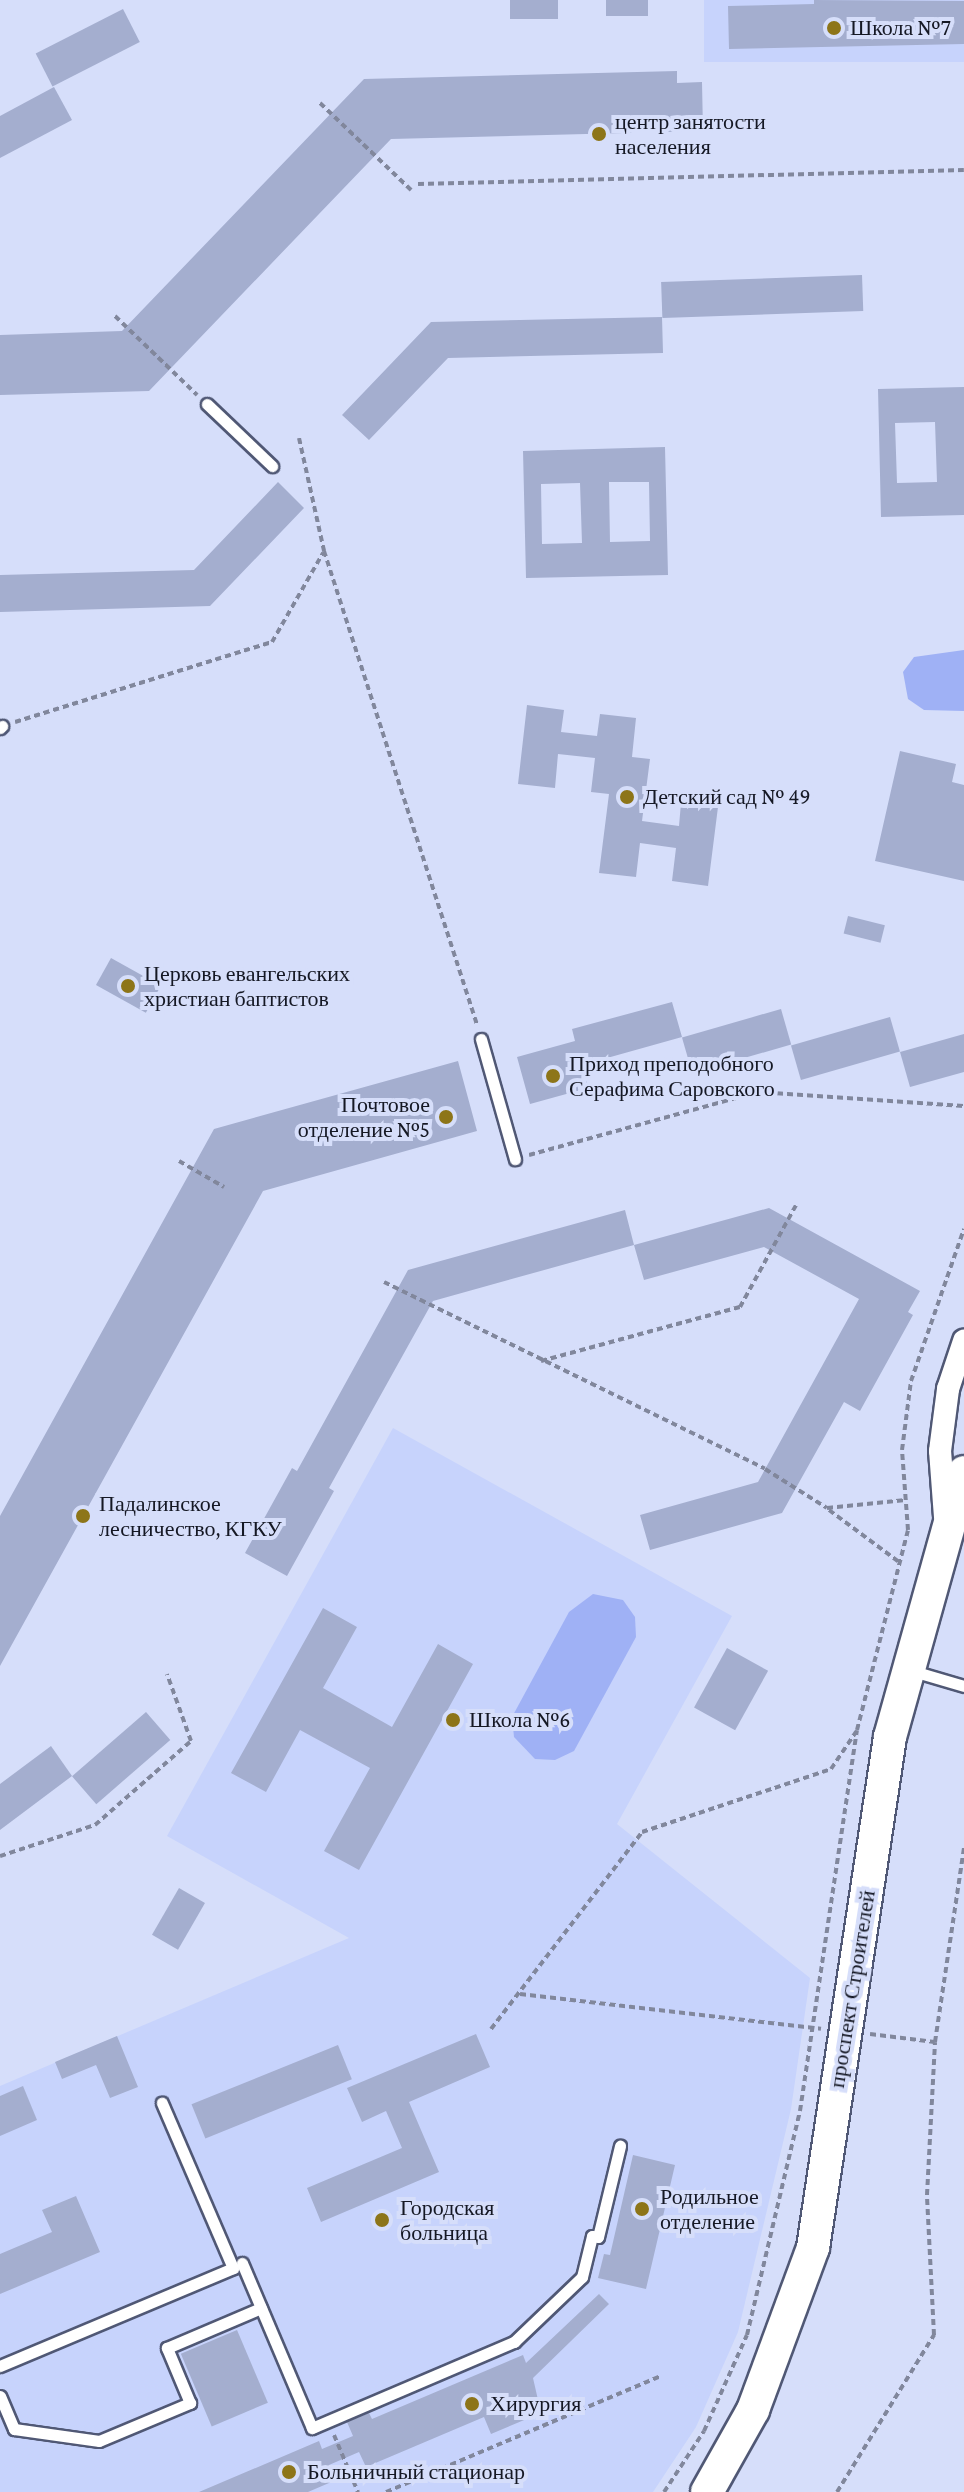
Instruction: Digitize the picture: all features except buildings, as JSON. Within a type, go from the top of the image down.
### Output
[{"type":"street","points":[[947,1531],[940,1451],[948,1389],[964,1341]]},
{"type":"street","name":"проспект Строителей","points":[[707,2492],[753,2410],[813,2248],[890,1737],[964,1472]]},
{"type":"lane","points":[[207,404],[272,466]]},
{"type":"lane","points":[[481,1039],[515,1159]]},
{"type":"lane","points":[[908,1670],[964,1686]]},
{"type":"lane","points":[[0,2366],[233,2268],[162,2103]]},
{"type":"lane","points":[[242,2263],[312,2428],[514,2342],[582,2277],[592,2236],[598,2237],[620,2146]]},
{"type":"lane","points":[[0,2396],[14,2429],[99,2441],[190,2403],[167,2348],[261,2308]]},
{"type":"path","points":[[320,103],[411,190]]},
{"type":"path","points":[[418,184],[964,170]]},
{"type":"path","points":[[115,316],[207,404]]},
{"type":"path","points":[[299,438],[324,551],[481,1039]]},
{"type":"path","points":[[1,727],[272,642],[324,551]]},
{"type":"path","points":[[515,1159],[757,1092],[964,1106]]},
{"type":"path","points":[[179,1161],[224,1187]]},
{"type":"path","points":[[541,1361],[740,1307],[796,1205]]},
{"type":"path","points":[[664,2492],[704,2431],[747,2335],[800,2111],[857,1730],[908,1530],[902,1450],[911,1381],[964,1229]]},
{"type":"path","points":[[384,1282],[765,1469],[827,1508],[900,1562]]},
{"type":"path","points":[[827,1508],[906,1500]]},
{"type":"path","points":[[0,1856],[95,1825],[191,1741],[167,1674]]},
{"type":"path","points":[[491,2029],[642,1832],[831,1769],[857,1730]]},
{"type":"path","points":[[837,2492],[934,2335],[927,2195],[935,2042],[964,1847]]},
{"type":"path","points":[[518,1994],[935,2042]]},
{"type":"path","points":[[386,2492],[660,2376]]},
{"type":"path","points":[[328,2421],[358,2492]]},
{"type":"shaded area","name":"Школа №7","points":[[704,0],[964,0],[964,62],[704,62]]},
{"type":"shaded area","points":[[964,650],[964,711],[924,710],[908,699],[903,672],[914,657]]},
{"type":"shaded area","name":"Городская больница","points":[[393,1428],[732,1616],[617,1824],[810,1978],[791,2109],[738,2332],[696,2427],[653,2492],[0,2492],[0,2086],[349,1938],[167,1836]]},
{"type":"shaded area","points":[[593,1594],[623,1600],[635,1617],[636,1637],[574,1751],[555,1760],[535,1759],[514,1737],[512,1717],[569,1612]]},
{"type":"place","name":"Школа №7","points":[[834,28]]},
{"type":"place","name":"центр занятости населения","points":[[599,134]]},
{"type":"place","name":"Детский сад № 49","points":[[627,797]]},
{"type":"place","name":"Церковь евангельских христиан баптистов","points":[[128,986]]},
{"type":"place","name":"Приход преподобного Серафима Саровского","points":[[553,1076]]},
{"type":"place","name":"Почтовое отделение №5","points":[[446,1117]]},
{"type":"place","name":"Падалинское лесничество, КГКУ","points":[[83,1516]]},
{"type":"place","name":"Школа №6","points":[[453,1720]]},
{"type":"place","name":"Родильное отделение","points":[[642,2209]]},
{"type":"place","name":"Городская больница","points":[[382,2220]]},
{"type":"place","name":"Хирургия","points":[[472,2404]]},
{"type":"place","name":"Больничный стационар","points":[[289,2472]]}]
